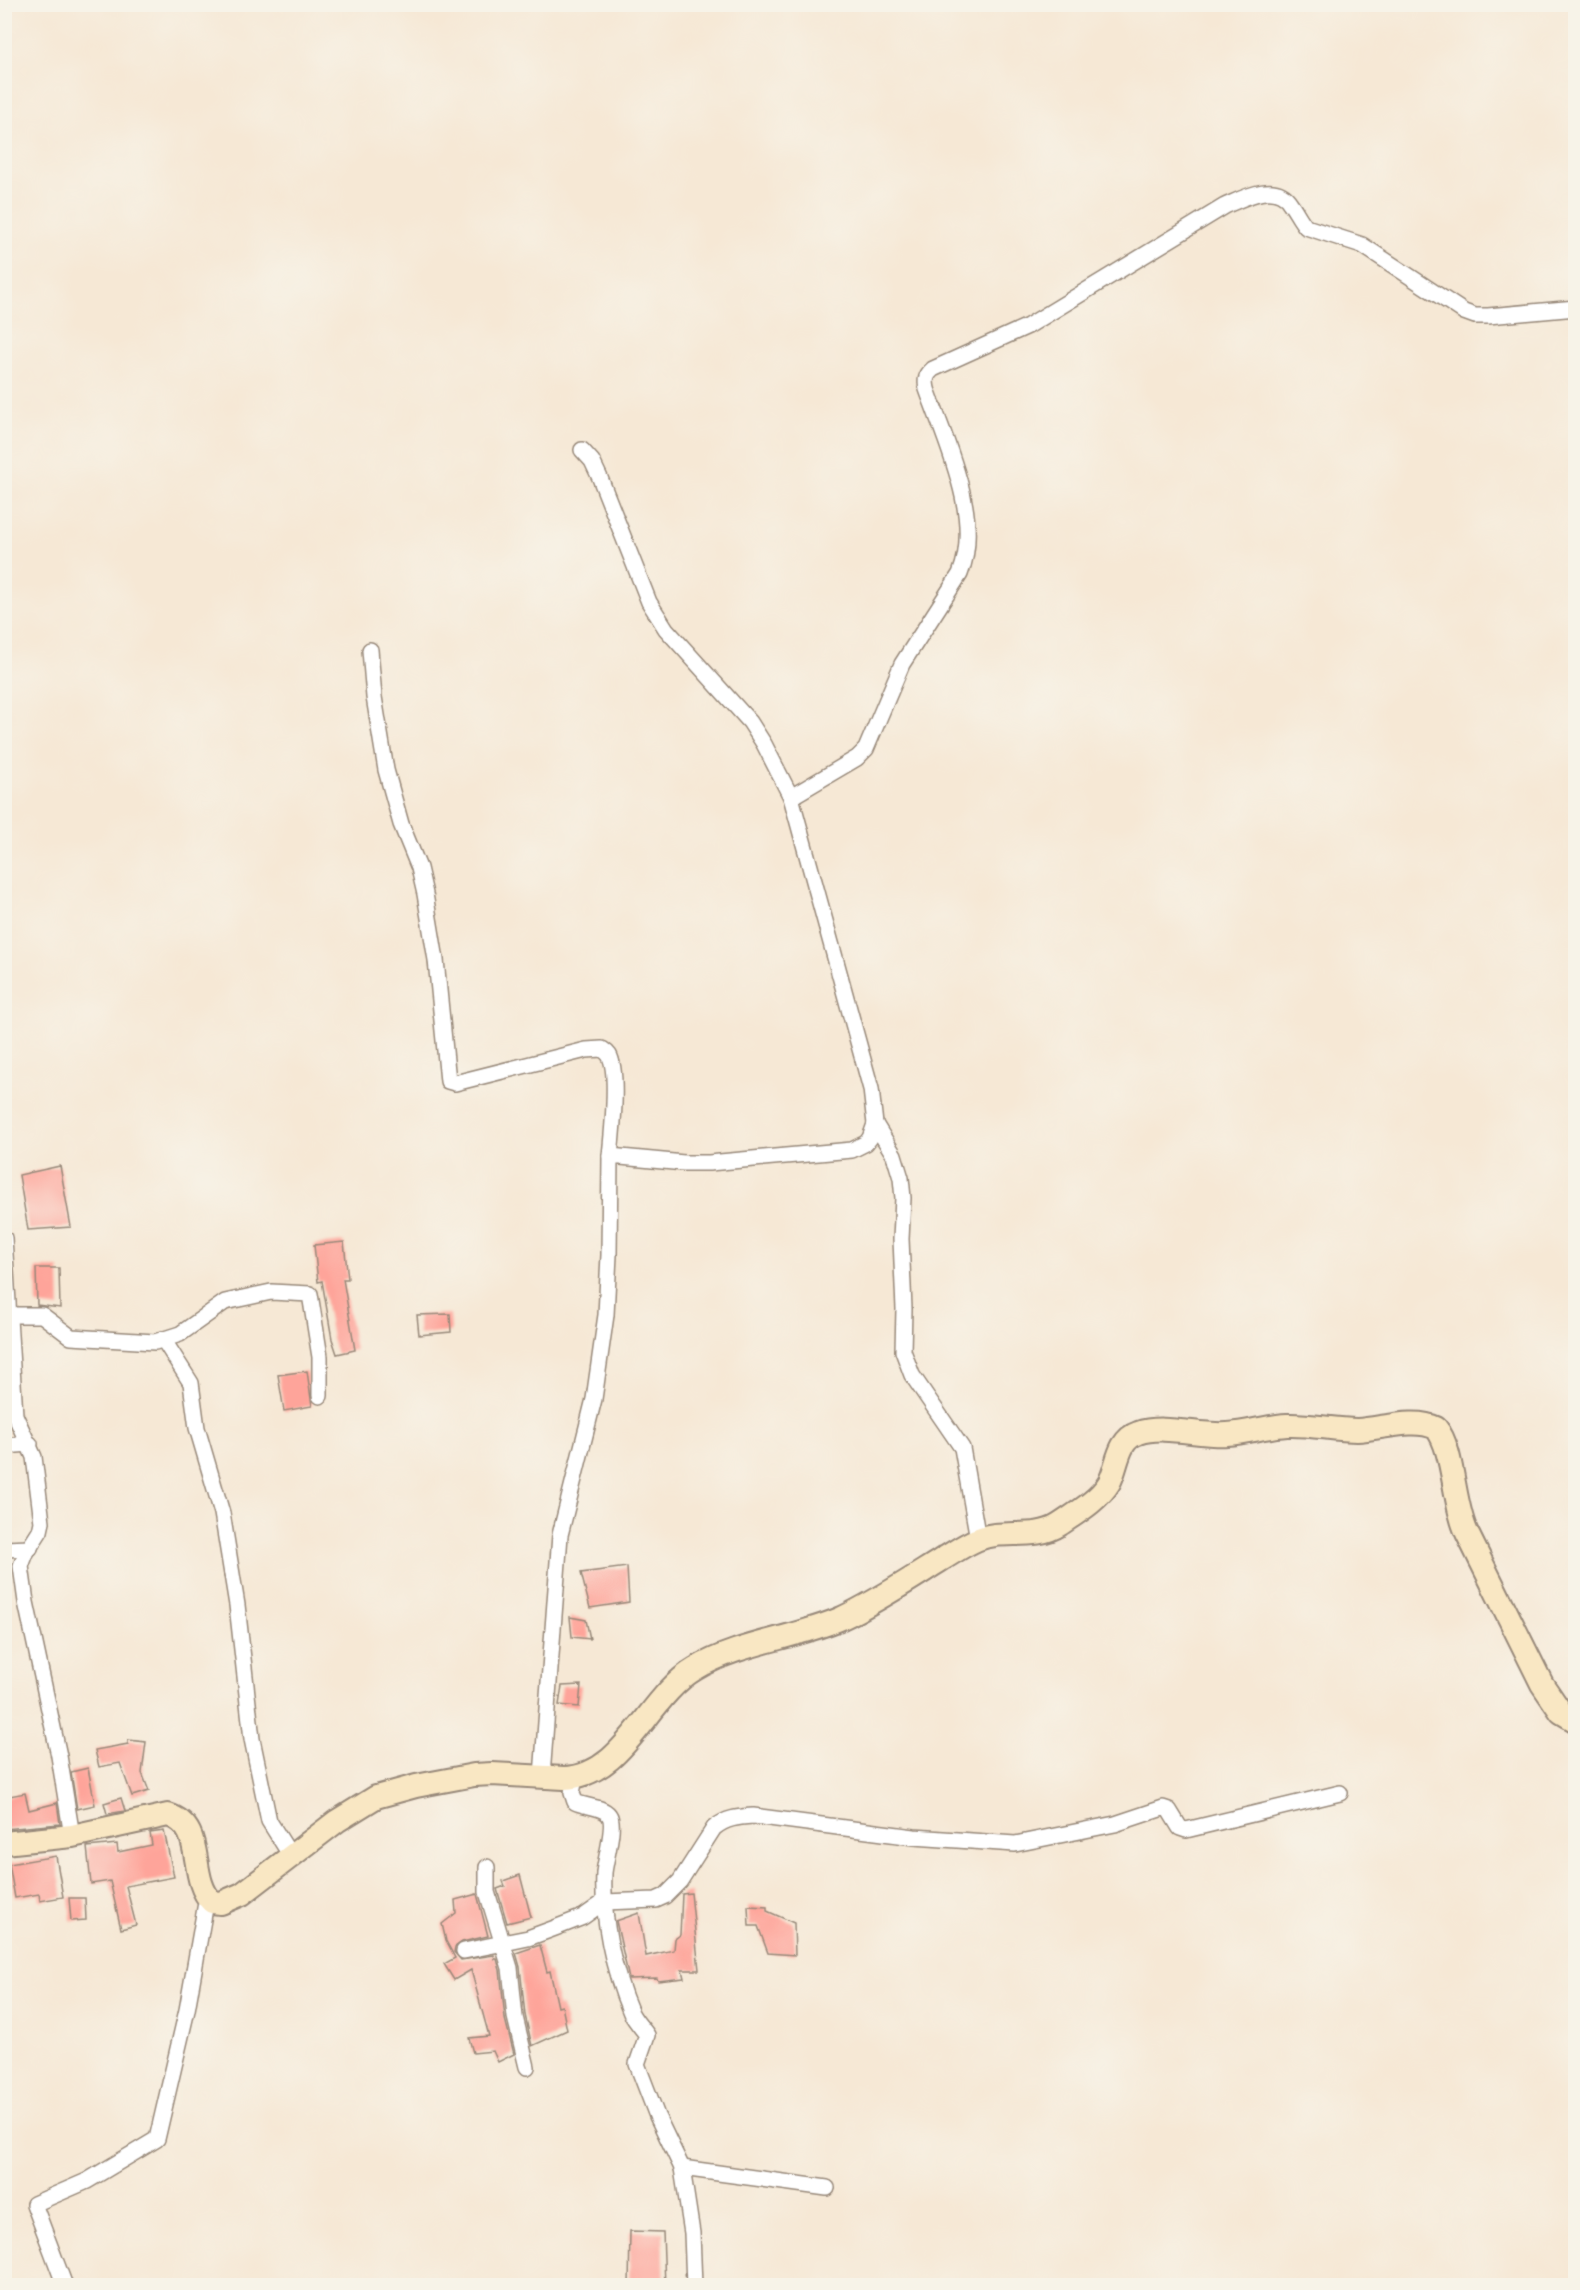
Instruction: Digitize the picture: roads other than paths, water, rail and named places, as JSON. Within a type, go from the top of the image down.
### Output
[{"type":"street","points":[[791,797],[857,758],[866,749],[902,664],[960,574],[966,560],[968,537],[965,509],[951,458],[927,389],[928,374],[933,369],[1028,326],[1225,206],[1264,192],[1283,195],[1306,227],[1362,245],[1464,312],[1475,316],[1488,316],[1575,308]]},
{"type":"street","points":[[582,450],[592,461],[600,478],[649,602],[666,629],[750,722],[791,797],[871,1089],[875,1124],[894,1155],[901,1178],[903,1351],[912,1375],[962,1448],[978,1539]]},
{"type":"street","points":[[370,650],[374,697],[386,770],[401,824],[419,868],[425,894],[436,960],[448,1081],[455,1083],[586,1050],[602,1049],[609,1054],[612,1064],[613,1122],[606,1315],[594,1398],[560,1535],[542,1776]]},
{"type":"street","points":[[610,1156],[708,1163],[841,1152],[852,1150],[866,1143],[875,1124]]},
{"type":"street","points":[[4,1238],[15,1415],[34,1457],[42,1522],[40,1531],[21,1566],[26,1602],[59,1756],[72,1836]]},
{"type":"street","points":[[10,1315],[42,1315],[71,1337],[155,1342],[180,1334],[225,1302],[271,1292],[310,1294],[320,1357],[320,1396]]},
{"type":"street","points":[[163,1339],[191,1383],[197,1428],[222,1513],[237,1605],[252,1739],[269,1821],[291,1856]]},
{"type":"street","points":[[4,1843],[72,1836],[168,1815],[178,1818],[189,1831],[193,1839],[200,1881],[212,1902],[221,1903],[242,1894],[336,1821],[376,1797],[416,1786],[474,1775],[575,1778],[601,1765],[628,1742],[671,1688],[692,1671],[736,1650],[842,1618],[867,1606],[978,1539],[999,1534],[1041,1532],[1060,1524],[1102,1492],[1109,1483],[1127,1440],[1134,1434],[1147,1430],[1227,1434],[1289,1425],[1356,1430],[1420,1423],[1436,1428],[1444,1442],[1460,1515],[1467,1533],[1542,1684],[1561,1712],[1575,1721]]},
{"type":"street","points":[[4,1446],[30,1444]]},
{"type":"street","points":[[4,1549],[30,1548]]},
{"type":"street","points":[[575,1778],[572,1793],[575,1802],[607,1812],[611,1818],[609,1845],[605,1858],[604,1902],[616,1966],[632,2015],[647,2035],[637,2064],[657,2116],[682,2168],[692,2233],[694,2286]]},
{"type":"street","points":[[464,1951],[528,1938],[583,1917],[604,1902],[656,1900],[665,1896],[680,1881],[714,1828],[732,1818],[753,1816],[914,1837],[1014,1844],[1115,1824],[1163,1808],[1168,1810],[1180,1828],[1186,1830],[1340,1793]]},
{"type":"street","points":[[487,1868],[487,1892],[510,1968],[515,2017],[527,2067]]},
{"type":"street","points":[[64,2285],[34,2204],[87,2181],[157,2139],[187,2010],[207,1896]]},
{"type":"street","points":[[682,2168],[827,2188]]}]
